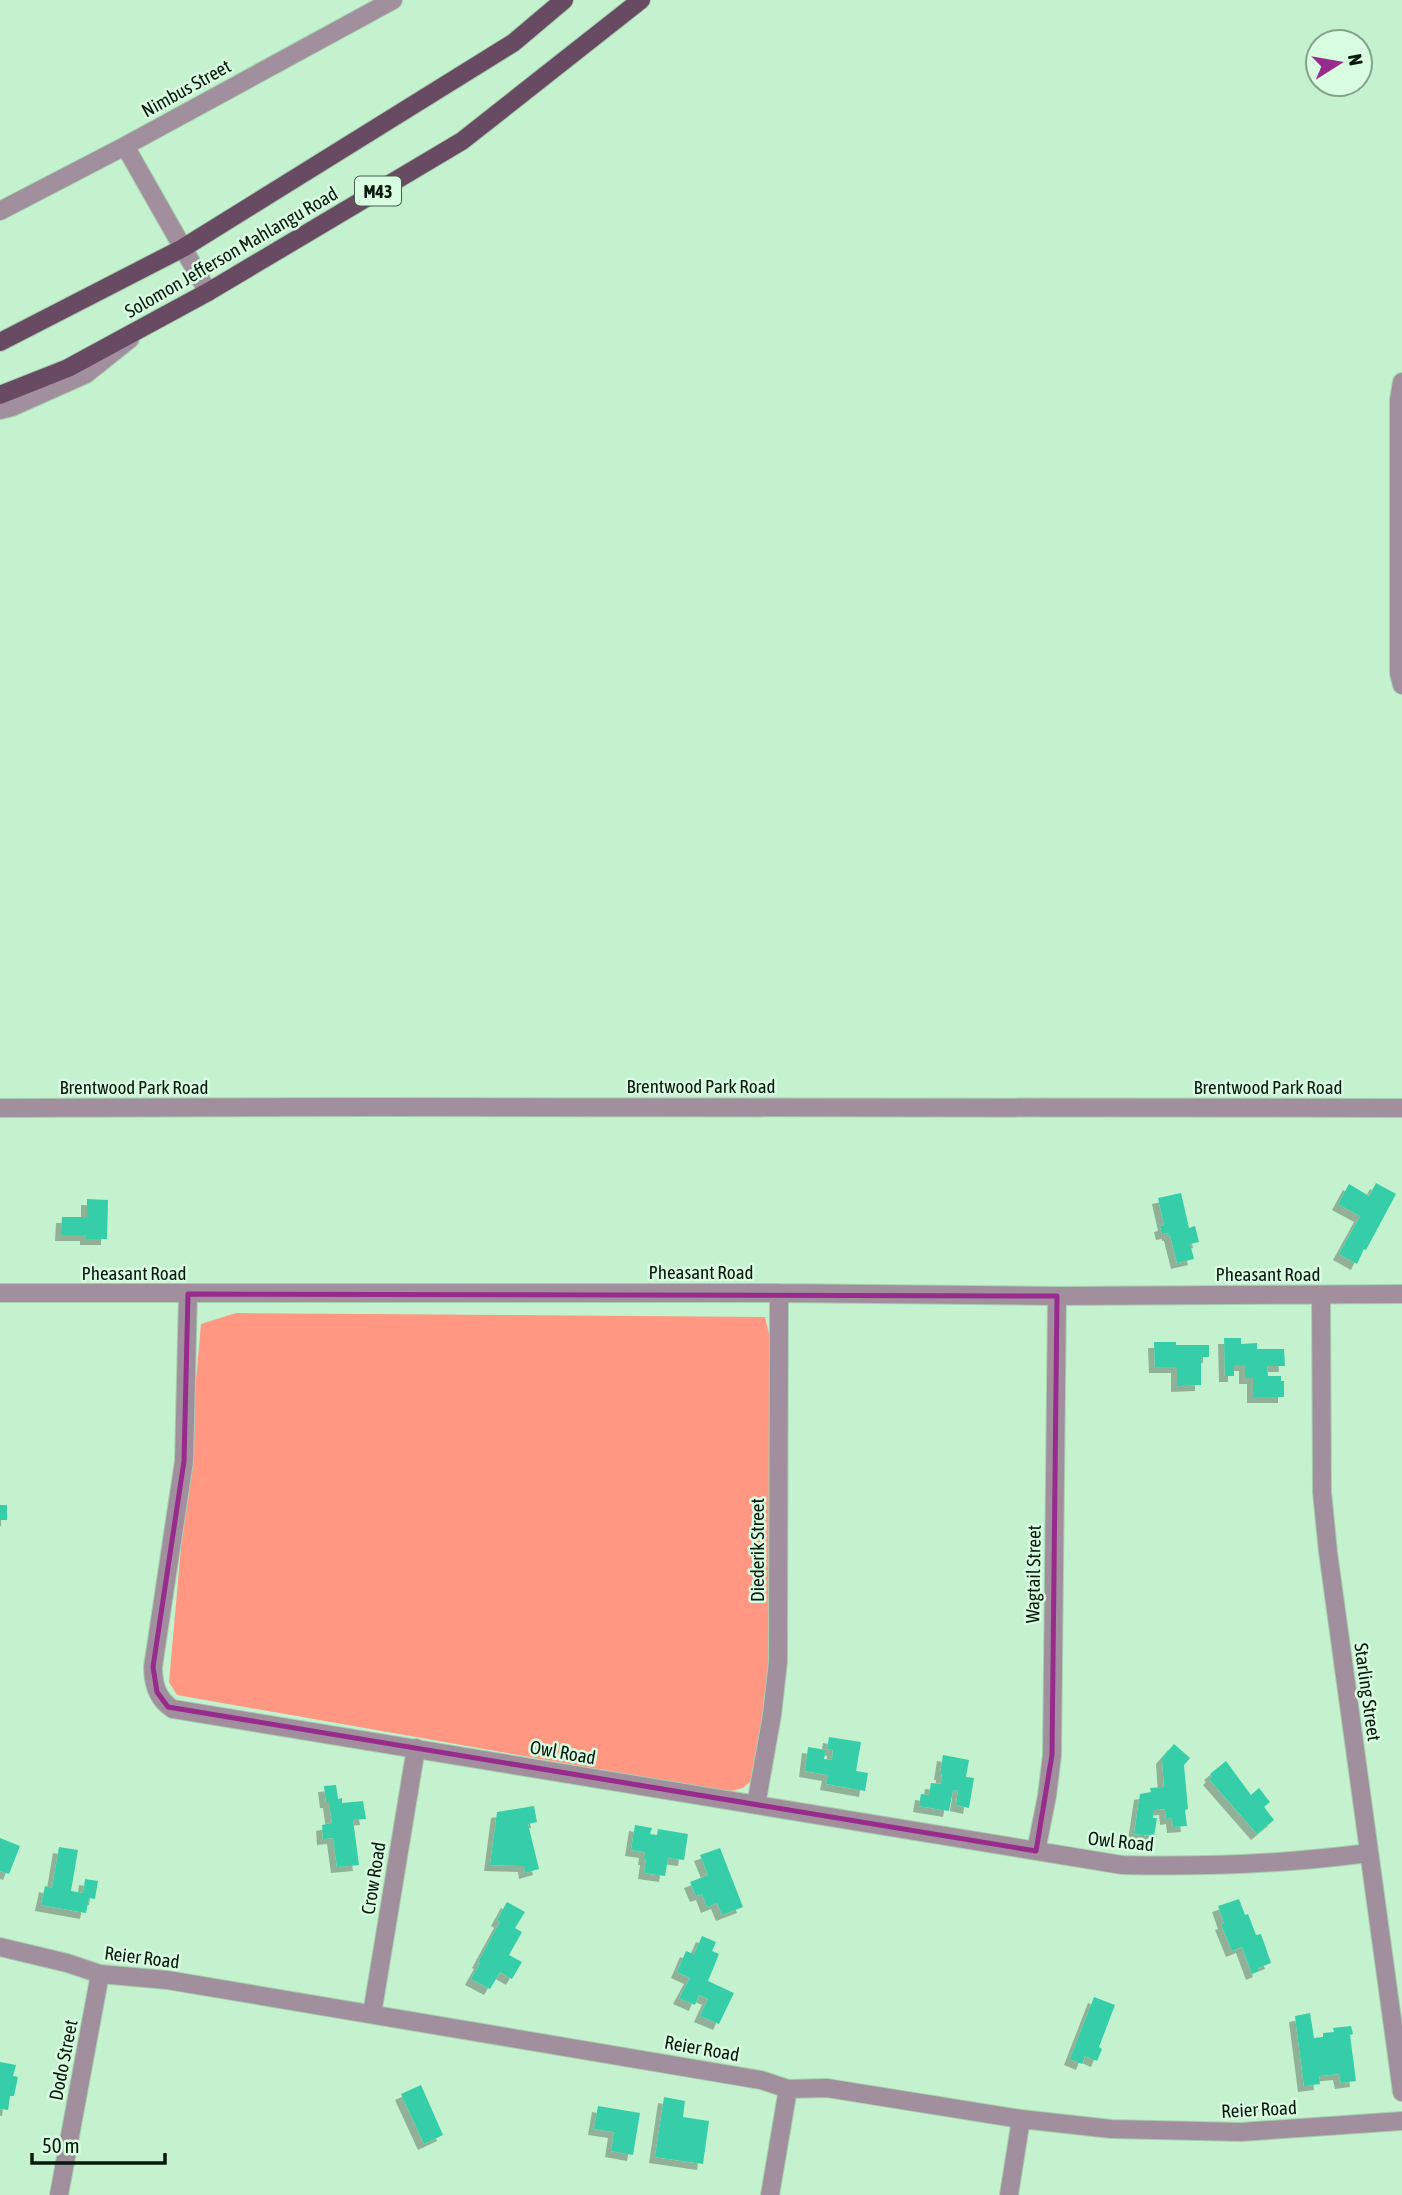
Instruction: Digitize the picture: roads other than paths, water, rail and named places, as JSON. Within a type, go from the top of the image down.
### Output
[{"type":"main road","name":"Solomon Jefferson Mahlangu Road","points":[[0,342],[183,248],[513,43],[564,0]]},
{"type":"main road","name":"Solomon Jefferson Mahlangu Road","points":[[0,396],[68,368],[208,292],[463,141],[640,0]]},
{"type":"street","name":"Nimbus Street","points":[[0,211],[393,0]]},
{"type":"street","points":[[125,146],[208,292]]},
{"type":"street","points":[[0,410],[86,374],[152,322]]},
{"type":"street","points":[[1402,382],[1399,400],[1399,673],[1402,685]]},
{"type":"street","name":"Brentwood Park Road","points":[[0,1108],[1402,1108]]},
{"type":"street","name":"Pheasant Road","points":[[0,1293],[779,1293],[1058,1296],[1402,1294]]},
{"type":"street","name":"Diederik Street","points":[[756,1805],[778,1662],[779,1293]]},
{"type":"street","name":"Owl Road","points":[[188,1294],[184,1461],[153,1667],[157,1692],[168,1707],[184,1713],[416,1748],[1122,1866],[1204,1867],[1368,1853]]},
{"type":"street","name":"Starling Street","points":[[1321,1295],[1322,1492],[1328,1552],[1402,2092]]},
{"type":"street","name":"Wagtail Street","points":[[1036,1851],[1052,1755],[1058,1296]]},
{"type":"street","name":"Crow Road","points":[[373,2014],[416,1748]]},
{"type":"street","name":"Reier Road","points":[[0,1947],[100,1974],[167,1980],[373,2014],[761,2080],[788,2089],[827,2088],[1021,2119],[1111,2129],[1201,2132],[1284,2130],[1402,2122]]},
{"type":"street","name":"Dodo Street","points":[[59,2195],[100,1974]]},
{"type":"street","points":[[770,2195],[788,2089]]},
{"type":"street","points":[[1009,2195],[1021,2119]]}]
